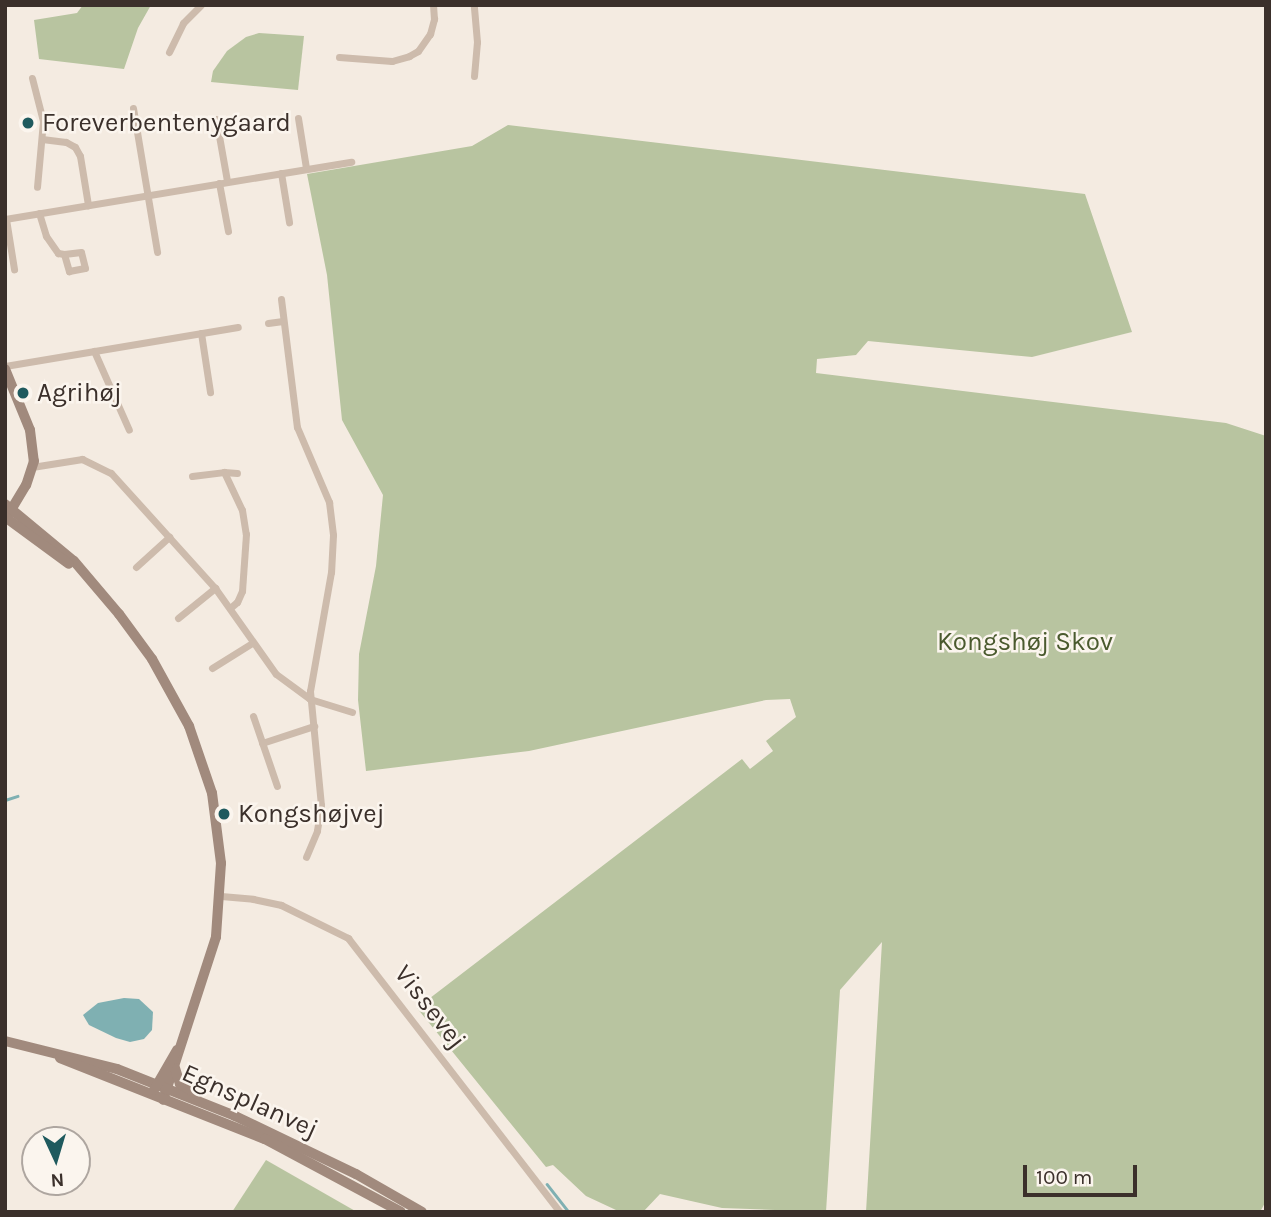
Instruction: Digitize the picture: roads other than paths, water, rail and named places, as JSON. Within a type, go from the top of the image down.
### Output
[{"type":"main road","points":[[5,367],[30,429],[32,467],[7,512],[88,579],[152,659],[189,726],[212,793],[217,815],[221,896],[212,955],[181,1045],[176,1068],[177,1079],[184,1087],[235,1116]]},
{"type":"main road","name":"Egnsplanvej","points":[[5,1041],[95,1063],[235,1116],[356,1174],[422,1212]]},
{"type":"main road","points":[[158,1089],[181,1045]]},
{"type":"main road","name":"Egnsplanvej","points":[[51,1054],[86,1070],[158,1089]]},
{"type":"main road","points":[[158,1089],[176,1068]]},
{"type":"main road","name":"Egnsplanvej","points":[[158,1089],[163,1100],[265,1139],[401,1212]]},
{"type":"street","points":[[169,52],[183,23],[201,5]]},
{"type":"street","points":[[339,57],[392,61],[409,56],[418,51],[430,34],[434,19],[433,5]]},
{"type":"street","points":[[474,5],[477,42],[474,75]]},
{"type":"street","points":[[32,78],[41,104],[42,139],[37,187]]},
{"type":"street","points":[[133,108],[157,252]]},
{"type":"street","points":[[298,118],[306,169]]},
{"type":"street","points":[[216,119],[228,231]]},
{"type":"street","points":[[42,139],[66,142],[75,147],[80,156],[88,205]]},
{"type":"street","points":[[14,269],[5,219],[351,162]]},
{"type":"street","points":[[281,173],[289,222]]},
{"type":"street","points":[[39,213],[51,246],[64,254]]},
{"type":"street","points":[[281,299],[297,427],[323,485],[332,519],[331,572],[314,660],[310,699],[321,805],[317,831],[306,857]]},
{"type":"street","points":[[268,323],[284,321]]},
{"type":"street","points":[[5,367],[238,327]]},
{"type":"street","points":[[201,333],[210,392]]},
{"type":"street","points":[[94,351],[129,430]]},
{"type":"street","points":[[32,467],[82,459],[100,465],[111,473],[215,588],[276,674],[310,699],[352,712]]},
{"type":"street","points":[[224,472],[242,510],[246,534],[242,591],[237,602],[230,608]]},
{"type":"street","points":[[192,476],[237,473]]},
{"type":"street","points":[[135,567],[169,537]]},
{"type":"street","points":[[178,618],[215,588]]},
{"type":"street","points":[[212,668],[252,643]]},
{"type":"street","points":[[253,716],[277,786]]},
{"type":"street","points":[[262,743],[314,726]]},
{"type":"street","name":"Vissevej","points":[[221,896],[281,905],[348,938],[560,1212]]},
{"type":"water","points":[[124,998],[139,999],[153,1012],[152,1030],[144,1039],[130,1042],[116,1038],[89,1025],[83,1015],[98,1003]]},
{"type":"waterway","points":[[5,800],[17,796]]},
{"type":"waterway","points":[[547,1184],[569,1212]]},
{"type":"place","name":"Foreverbentenygaard","points":[[28,123]]},
{"type":"place","name":"Agrihøj","points":[[23,393]]},
{"type":"place","name":"Kongshøjvej","points":[[224,814]]},
{"type":"park label","name":"Kongshøj Skov","points":[[1025,642]]}]
